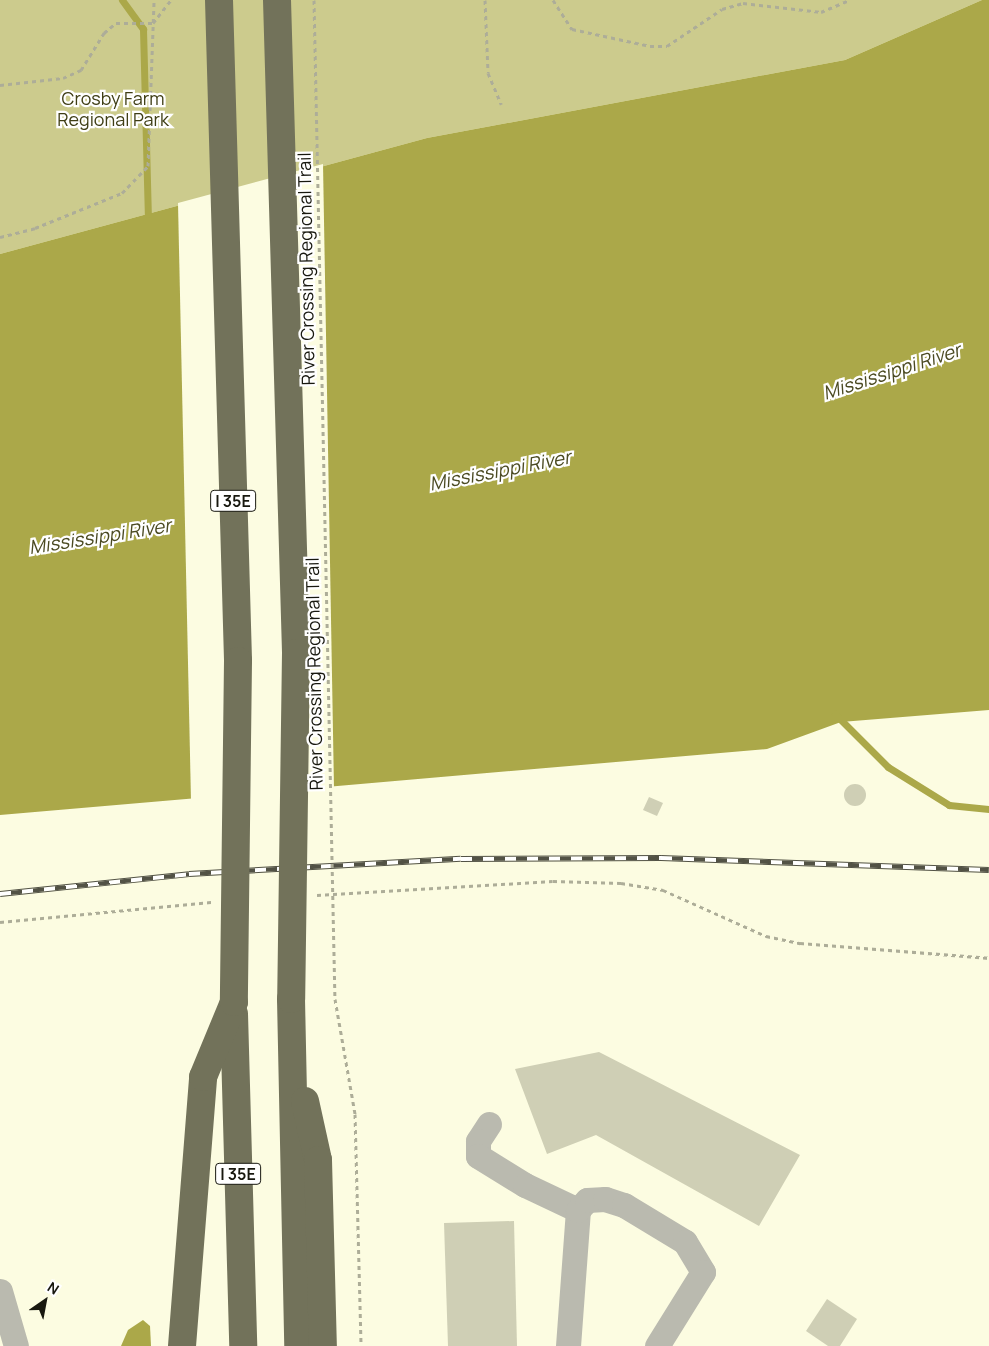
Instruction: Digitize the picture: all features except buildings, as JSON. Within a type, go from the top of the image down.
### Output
[{"type":"highway","name":"I 35E","points":[[219,0],[238,660],[234,1002],[243,1346]]},
{"type":"highway","points":[[277,0],[296,653],[291,999],[298,1346]]},
{"type":"highway","points":[[182,1346],[203,1077],[234,1002]]},
{"type":"highway","points":[[292,1043],[318,1160],[323,1346]]},
{"type":"street","points":[[489,1124],[478,1142],[478,1156],[517,1181],[578,1210]]},
{"type":"street","points":[[568,1346],[578,1210],[587,1200],[624,1205],[685,1242],[696,1255],[703,1272],[696,1289],[657,1346]]},
{"type":"street","points":[[0,1291],[16,1346]]},
{"type":"path","points":[[0,237],[35,228],[122,193],[148,166],[154,0]]},
{"type":"path","points":[[153,23],[171,0]]},
{"type":"path","name":"River Crossing Regional Trail","points":[[314,0],[335,999],[355,1114],[361,1346]]},
{"type":"path","points":[[485,0],[488,72],[502,104]]},
{"type":"path","points":[[553,0],[572,29],[581,33],[667,46],[722,9],[743,3],[821,12],[849,0]]},
{"type":"path","points":[[0,85],[63,78],[81,70],[104,33],[116,23],[153,23]]},
{"type":"path","points":[[308,895],[553,881],[621,883],[663,890],[766,936],[800,943],[989,958]]},
{"type":"path","points":[[0,922],[220,901]]},
{"type":"green space","name":"Crosby Farm Regional Park","points":[[0,0],[982,0],[845,60],[427,138],[0,254]]},
{"type":"water","name":"Mississippi River","points":[[982,0],[989,0],[989,710],[841,722],[767,749],[0,815],[0,254],[427,138],[845,60]]},
{"type":"water","points":[[143,1320],[150,1326],[151,1346],[121,1346],[128,1330]]},
{"type":"pier","points":[[323,164],[334,789],[191,801],[178,203]]},
{"type":"waterway","points":[[122,0],[143,29],[148,214]]},
{"type":"waterway","points":[[835,714],[888,767],[949,805],[989,809]]},
{"type":"railway","points":[[0,894],[189,874],[461,859],[661,858],[989,870]]}]
